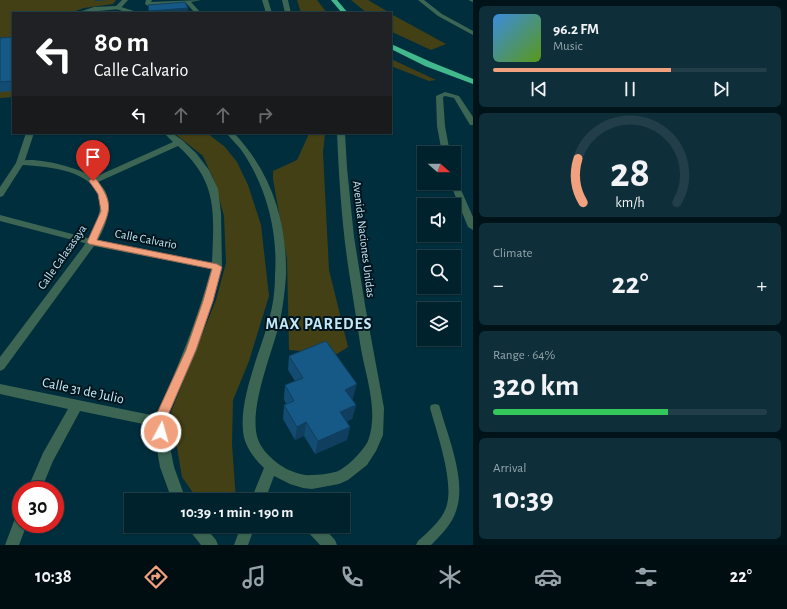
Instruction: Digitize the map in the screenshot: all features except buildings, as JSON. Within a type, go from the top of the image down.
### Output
[{"type":"highway","points":[[334,0],[344,12]]},
{"type":"highway","points":[[392,46],[428,64],[473,82]]},
{"type":"highway","points":[[392,52],[422,67],[473,87]]},
{"type":"street","points":[[118,8],[125,0]]},
{"type":"street","points":[[149,2],[188,2],[198,0]]},
{"type":"street","points":[[265,0],[269,12]]},
{"type":"street","points":[[285,0],[288,12]]},
{"type":"street","points":[[420,0],[440,15],[473,34]]},
{"type":"street","points":[[188,2],[197,12]]},
{"type":"street","points":[[83,12],[94,9],[118,8],[132,12]]},
{"type":"street","points":[[445,146],[441,126],[439,96],[445,94],[457,97],[473,123]]},
{"type":"street","points":[[0,194],[20,163],[30,134]]},
{"type":"street","points":[[169,134],[193,155],[206,172],[214,189],[218,221],[217,267],[208,301],[191,350],[159,422],[167,467],[176,493]]},
{"type":"street","name":"Avenida Naciones Unidas","points":[[231,134],[245,147],[255,162],[267,186],[276,221],[281,262],[280,292],[274,320],[256,384],[250,415],[251,438],[260,455],[271,467],[289,477],[311,482],[340,477],[364,460],[373,443],[379,426],[378,408],[351,254],[345,207],[341,134]]},
{"type":"street","points":[[20,163],[52,164],[84,175],[93,181],[179,142]]},
{"type":"street","name":"Calle Calasasaya","points":[[0,366],[92,242],[105,211],[102,194],[93,181]]},
{"type":"street","points":[[457,190],[473,227]]},
{"type":"street","name":"Calle Calvario","points":[[0,218],[92,242],[217,267]]},
{"type":"street","name":"Calle 31 de Julio","points":[[0,389],[159,422]]},
{"type":"street","points":[[38,481],[48,457],[77,405]]},
{"type":"street","points":[[263,493],[271,467]]},
{"type":"street","points":[[12,545],[16,533]]},
{"type":"street","points":[[201,533],[211,545]]},
{"type":"street","points":[[241,545],[245,533]]},
{"type":"street","points":[[319,533],[330,545]]},
{"type":"lane","points":[[422,545],[438,530],[451,508],[452,502],[453,488],[450,464],[435,408]]},
{"type":"shaded area","points":[[0,0],[116,0],[113,4],[84,8],[73,12],[12,12],[12,97],[0,98]]},
{"type":"shaded area","points":[[297,0],[317,0],[326,12],[301,12]]},
{"type":"shaded area","points":[[351,0],[368,0],[388,12],[366,12]]},
{"type":"shaded area","points":[[392,15],[446,44],[431,50],[392,32]]},
{"type":"shaded area","points":[[392,59],[436,80],[429,81],[392,66]]},
{"type":"shaded area","points":[[175,134],[208,134],[225,147],[237,162],[248,185],[261,225],[269,296],[249,361],[233,400],[232,444],[236,493],[193,493],[182,477],[171,412],[216,300],[226,263],[224,216],[214,180],[203,156]]},
{"type":"shaded area","points":[[307,134],[325,134],[323,153],[329,270],[348,347],[337,354],[289,350],[287,259],[273,179],[273,171],[297,160],[308,136]]},
{"type":"district","name":"MAX PAREDES","points":[[319,324]]},
{"type":"route","points":[[93,181],[102,194],[105,211],[92,242],[217,267],[208,301],[191,350],[159,422],[161,432]]}]
